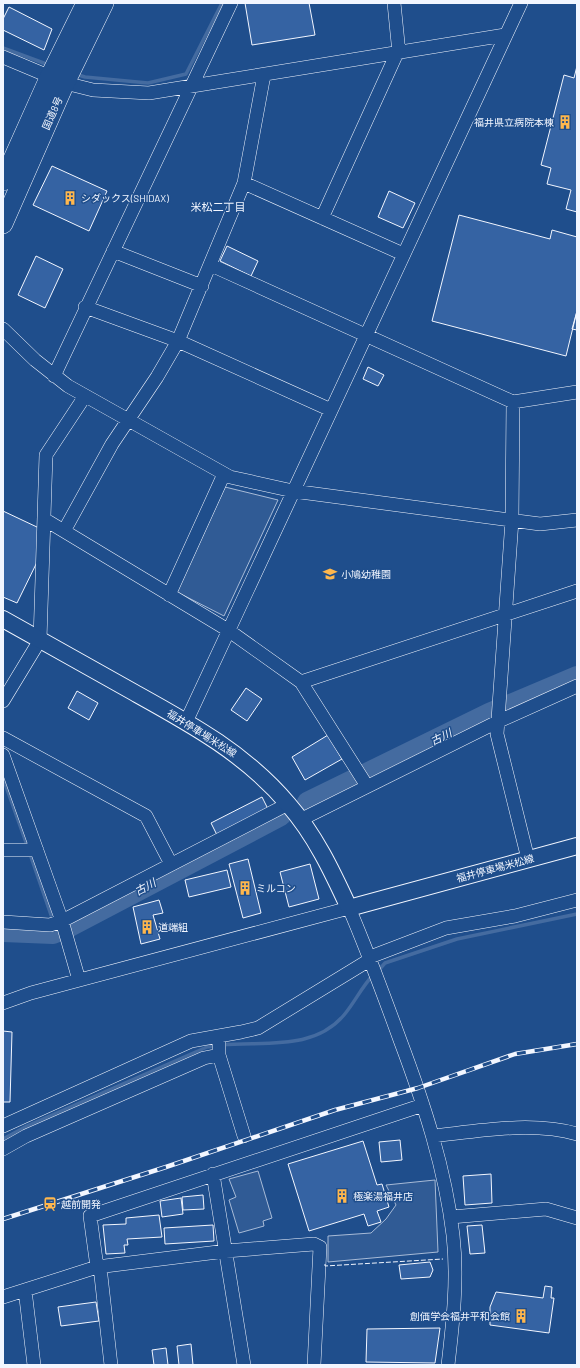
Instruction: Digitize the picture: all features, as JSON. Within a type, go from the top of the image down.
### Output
[{"type":"highway","name":"国道8号","points":[[3,224],[86,3]]},
{"type":"highway","name":"国道8号","points":[[3,181],[58,80],[104,3]]},
{"type":"main road","name":"福井停車場米松線","points":[[3,619],[186,722],[236,754],[266,780],[288,804],[300,820],[329,864],[349,908],[577,846]]},
{"type":"street","points":[[54,376],[231,3]]},
{"type":"street","points":[[322,218],[398,53],[394,3]]},
{"type":"street","points":[[186,722],[521,3]]},
{"type":"street","points":[[3,57],[58,80],[93,90],[149,93],[505,35]]},
{"type":"street","points":[[64,531],[112,444],[157,377],[178,341],[244,183],[264,75]]},
{"type":"street","points":[[244,183],[403,254]]},
{"type":"street","points":[[112,251],[202,286]]},
{"type":"street","points":[[211,265],[513,402],[577,392]]},
{"type":"street","points":[[85,308],[178,341],[331,410]]},
{"type":"street","points":[[3,329],[54,376],[85,396],[224,474],[265,486],[293,491],[540,524],[577,520]]},
{"type":"street","points":[[3,701],[40,640],[46,455],[85,396]]},
{"type":"street","points":[[513,402],[512,520],[504,614],[497,734],[528,859]]},
{"type":"street","points":[[169,595],[224,474]]},
{"type":"street","points":[[44,519],[228,630],[301,682],[367,786]]},
{"type":"street","points":[[301,682],[577,591]]},
{"type":"street","points":[[300,820],[497,722],[577,686]]},
{"type":"street","points":[[3,738],[146,816],[171,864]]},
{"type":"street","points":[[3,756],[62,920],[79,980]]},
{"type":"street","points":[[3,922],[50,925],[288,804]]},
{"type":"street","points":[[3,850],[37,850]]},
{"type":"street","points":[[3,1126],[191,1041],[258,1028],[370,958],[446,928],[515,916],[577,900]]},
{"type":"street","points":[[3,1003],[79,980],[349,908],[370,958],[423,1105],[444,1176],[451,1216],[456,1290],[448,1365]]},
{"type":"street","points":[[219,1036],[219,1055],[244,1136]]},
{"type":"street","points":[[3,1149],[26,1136],[204,1058],[219,1055]]},
{"type":"street","points":[[111,1365],[99,1267],[90,1216],[423,1105]]},
{"type":"street","points":[[433,1136],[505,1128],[563,1130],[577,1134]]},
{"type":"street","points":[[213,1174],[244,1365]]},
{"type":"street","points":[[451,1216],[546,1209],[577,1218]]},
{"type":"street","points":[[3,1297],[99,1267],[226,1251],[314,1244],[320,1248],[314,1365]]},
{"type":"street","points":[[25,1290],[34,1365]]},
{"type":"shaded area","points":[[225,487],[278,500],[224,616],[177,592]]},
{"type":"shaded area","points":[[258,1171],[272,1218],[263,1221],[264,1226],[239,1233],[229,1200],[236,1197],[229,1179]]},
{"type":"shaded area","points":[[435,1180],[438,1252],[328,1262],[328,1236],[371,1233],[386,1219],[396,1205],[386,1185]]},
{"type":"building","points":[[245,3],[309,3],[315,35],[252,45]]},
{"type":"building","points":[[9,7],[52,29],[44,50],[3,30],[3,19]]},
{"type":"building","name":"福井県立病院本棟","points":[[577,66],[577,212],[566,209],[571,190],[547,184],[551,168],[541,165],[564,75],[574,78]]},
{"type":"building","name":"シダックス(SHIDAX)","points":[[52,166],[107,191],[89,231],[33,205]]},
{"type":"building","points":[[389,191],[415,203],[403,228],[378,217]]},
{"type":"building","points":[[459,215],[550,239],[552,230],[577,237],[577,311],[566,356],[432,321]]},
{"type":"building","points":[[227,246],[258,261],[251,276],[220,261]]},
{"type":"building","points":[[36,256],[63,269],[45,308],[18,295]]},
{"type":"building","points":[[577,311],[577,330],[572,329]]},
{"type":"building","points":[[368,367],[384,375],[378,386],[363,379]]},
{"type":"building","points":[[3,511],[39,528],[41,554],[17,603],[3,597]]},
{"type":"building","points":[[246,688],[262,699],[247,721],[231,710]]},
{"type":"building","points":[[77,691],[98,703],[89,720],[68,708]]},
{"type":"building","points":[[328,735],[342,759],[305,780],[292,757]]},
{"type":"building","points":[[262,797],[268,809],[217,835],[211,823]]},
{"type":"building","name":"ミルコン","points":[[248,859],[261,913],[243,918],[229,864]]},
{"type":"building","points":[[310,864],[319,899],[289,907],[280,872]]},
{"type":"building","points":[[227,870],[231,887],[189,897],[185,880]]},
{"type":"building","name":"道端組","points":[[159,900],[163,913],[153,915],[160,939],[141,944],[133,907]]},
{"type":"building","points":[[3,1031],[12,1032],[10,1102],[3,1102]]},
{"type":"building","points":[[400,1140],[402,1160],[381,1162],[379,1142]]},
{"type":"building","name":"極楽湯福井店","points":[[363,1141],[377,1185],[382,1184],[389,1207],[377,1211],[381,1222],[368,1226],[364,1214],[309,1231],[288,1164]]},
{"type":"building","points":[[491,1174],[492,1203],[465,1205],[463,1176]]},
{"type":"building","points":[[203,1195],[204,1209],[183,1210],[182,1197]]},
{"type":"building","points":[[181,1198],[183,1214],[162,1217],[160,1201]]},
{"type":"building","points":[[159,1215],[162,1237],[127,1239],[128,1245],[124,1245],[125,1253],[106,1254],[103,1225],[126,1224],[126,1218]]},
{"type":"building","points":[[213,1225],[214,1241],[165,1244],[164,1228]]},
{"type":"building","points":[[482,1225],[485,1253],[470,1254],[467,1226]]},
{"type":"building","points":[[430,1262],[433,1270],[430,1277],[401,1279],[399,1265]]},
{"type":"building","name":"創価学会福井平和会館","points":[[545,1286],[552,1287],[551,1298],[554,1298],[549,1333],[490,1325],[490,1307],[496,1292],[543,1298]]},
{"type":"building","points":[[96,1302],[99,1321],[61,1326],[58,1307]]},
{"type":"building","points":[[440,1328],[435,1363],[366,1362],[367,1329]]},
{"type":"building","points":[[191,1344],[193,1365],[179,1365],[177,1346]]},
{"type":"building","points":[[166,1348],[168,1365],[154,1365],[152,1350]]},
{"type":"waterway","points":[[75,74],[85,77],[148,83],[186,74],[222,3]]},
{"type":"waterway","points":[[3,48],[49,65]]},
{"type":"waterway","name":"古川","points":[[307,802],[489,713],[577,676]]},
{"type":"waterway","points":[[3,778],[28,848]]},
{"type":"waterway","name":"古川","points":[[3,932],[53,934],[68,928],[281,816]]},
{"type":"waterway","points":[[30,854],[51,915]]},
{"type":"waterway","points":[[378,971],[385,963],[457,939],[577,914]]},
{"type":"waterway","points":[[222,1045],[288,1042],[318,1034],[332,1026],[344,1015],[373,975]]},
{"type":"waterway","points":[[3,1139],[27,1126],[207,1047],[216,1046]]},
{"type":"railway","points":[[3,1219],[166,1167],[335,1110],[418,1088],[515,1054],[577,1044]]},
{"type":"fence","points":[[325,1264],[325,1266],[443,1259]]},
{"type":"place","name":"福井県立病院本棟","points":[[565,122]]},
{"type":"place","name":"シダックス(SHIDAX)","points":[[70,198]]},
{"type":"place","name":"小鳩幼稚園","points":[[330,574]]},
{"type":"place","name":"ミルコン","points":[[245,888]]},
{"type":"place","name":"道端組","points":[[147,927]]},
{"type":"place","name":"極楽湯福井店","points":[[342,1196]]},
{"type":"place","name":"越前開発","points":[[50,1204]]},
{"type":"place","name":"創価学会福井平和会館","points":[[521,1316]]},
{"type":"district","name":"米松二丁目","points":[[218,207]]}]
